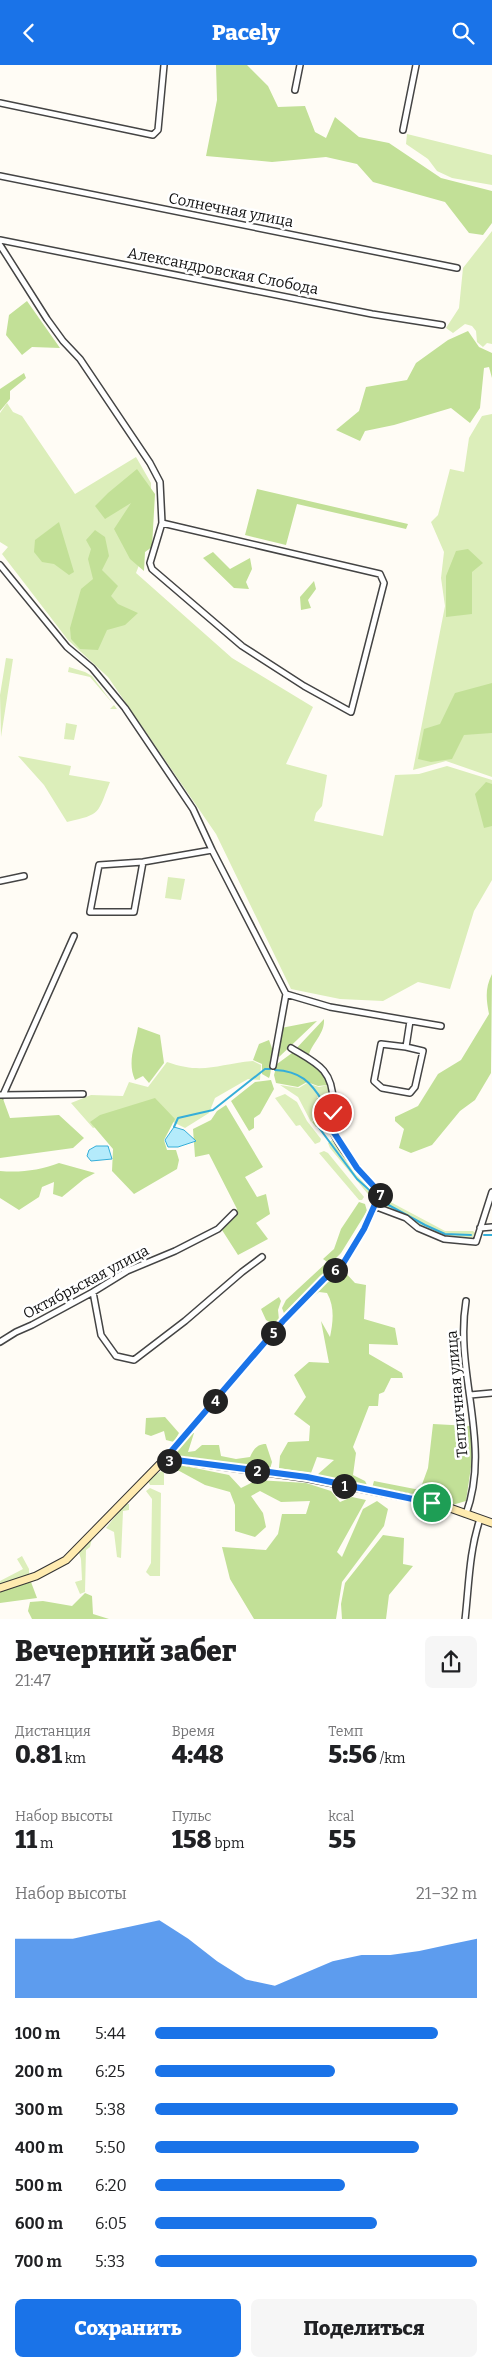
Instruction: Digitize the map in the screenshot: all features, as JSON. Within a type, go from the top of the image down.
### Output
[{"type":"street","points":[[0,103],[153,135],[158,130],[164,65]]},
{"type":"street","points":[[295,90],[300,65]]},
{"type":"street","points":[[403,130],[416,65]]},
{"type":"street","name":"Солнечная улица","points":[[0,175],[457,268]]},
{"type":"street","name":"Александровская Слобода","points":[[0,240],[372,314],[442,325]]},
{"type":"street","points":[[0,245],[47,319],[63,341],[80,359],[150,463],[160,482],[162,523],[150,563],[152,569],[242,646],[304,686],[351,712],[384,583],[380,574],[162,523]]},
{"type":"street","points":[[0,565],[68,647],[92,668],[126,708],[193,809],[286,994],[273,1066]]},
{"type":"street","points":[[143,862],[134,911],[90,912],[99,865],[143,862],[212,850]]},
{"type":"street","points":[[0,881],[24,877]]},
{"type":"street","points":[[74,936],[2,1095],[84,1094]]},
{"type":"street","points":[[286,994],[330,1007],[441,1026]]},
{"type":"street","points":[[406,1047],[410,1021]]},
{"type":"street","points":[[381,1044],[406,1047],[423,1051],[415,1087],[410,1093],[382,1088],[374,1081],[381,1044]]},
{"type":"street","points":[[291,1048],[322,1067],[330,1078],[334,1101],[331,1124],[333,1131],[377,1199],[418,1227],[444,1239],[476,1242],[492,1192]]},
{"type":"street","points":[[0,1588],[58,1567],[162,1462],[283,1321],[324,1279],[344,1262],[364,1229],[377,1199]]},
{"type":"street","name":"Октябрьская улица","points":[[0,1342],[16,1331],[32,1325],[127,1271],[175,1251],[218,1229],[234,1213]]},
{"type":"street","points":[[480,1229],[492,1227]]},
{"type":"street","points":[[93,1292],[101,1335],[116,1356],[134,1360],[262,1257]]},
{"type":"street","name":"Тепличная улица","points":[[466,1301],[463,1317],[463,1349],[475,1418],[476,1466],[470,1504],[466,1514]]},
{"type":"street","points":[[470,1395],[492,1393]]},
{"type":"street","points":[[162,1462],[176,1460],[307,1477],[432,1503],[492,1523]]},
{"type":"street","points":[[465,1619],[468,1571],[473,1542],[480,1519]]},
{"type":"green space","points":[[216,65],[247,65],[268,86],[278,107],[305,106],[315,132],[326,138],[335,117],[359,137],[389,143],[441,178],[492,191],[492,223],[483,235],[469,233],[445,202],[373,182],[357,164],[326,157],[272,162],[206,156],[217,100]]},
{"type":"green space","points":[[407,134],[492,155],[492,185],[452,178],[437,171],[428,159],[406,144]]},
{"type":"green space","points":[[492,231],[492,344],[487,343],[483,347],[477,342],[476,331],[472,326],[465,324],[453,333],[446,328],[459,308],[463,268]]},
{"type":"green space","points":[[27,301],[60,348],[32,347],[22,355],[6,335],[9,315]]},
{"type":"green space","points":[[468,331],[479,347],[492,353],[492,378],[489,367],[484,368],[480,408],[470,423],[451,408],[394,425],[365,431],[360,441],[336,430],[359,411],[366,387],[407,380],[416,363],[448,340]]},
{"type":"green space","points":[[24,373],[26,378],[10,391],[10,399],[0,411],[0,389]]},
{"type":"green space","points":[[7,403],[13,412],[22,416],[75,494],[136,457],[151,483],[151,534],[136,573],[232,658],[313,707],[286,764],[327,775],[322,806],[316,813],[314,821],[383,836],[395,775],[419,774],[447,766],[492,780],[492,880],[474,911],[450,989],[418,982],[383,1001],[340,999],[291,989],[216,834],[108,677],[68,640],[2,554],[8,547],[0,542],[0,413]]},
{"type":"green space","points":[[492,414],[492,777],[446,761],[413,770],[445,606],[441,578],[444,552],[431,522],[438,515],[450,469],[464,472],[469,438],[482,416]]},
{"type":"green space","points":[[137,469],[155,494],[152,547],[145,552],[144,571],[130,559],[114,529],[131,503],[105,519],[95,506]]},
{"type":"green space","points":[[257,489],[408,524],[406,529],[297,504],[286,545],[245,535]]},
{"type":"green space","points":[[59,522],[74,572],[69,575],[54,564],[42,562],[34,552],[35,540]]},
{"type":"green space","points":[[95,530],[105,537],[109,556],[102,570],[118,586],[111,596],[118,604],[138,613],[125,625],[107,630],[98,650],[80,649],[71,639],[70,628],[81,589],[93,579],[88,559],[91,549],[86,540]]},
{"type":"green space","points":[[468,549],[483,563],[472,572],[472,614],[446,617],[446,576],[456,551]]},
{"type":"green space","points":[[213,552],[230,569],[250,558],[252,569],[246,582],[249,589],[234,588],[203,558]]},
{"type":"green space","points":[[314,581],[316,589],[308,600],[311,608],[301,610],[300,597]]},
{"type":"green space","points":[[6,658],[13,659],[1,737],[0,695]]},
{"type":"green space","points":[[69,667],[92,676],[114,705],[90,677],[68,672]]},
{"type":"green space","points":[[492,683],[492,733],[464,735],[452,759],[431,762],[418,759],[424,729],[440,724],[455,693]]},
{"type":"green space","points":[[66,723],[77,725],[74,740],[64,739]]},
{"type":"green space","points":[[18,756],[71,766],[69,775],[110,782],[100,807],[87,817],[67,822],[44,785]]},
{"type":"green space","points":[[486,782],[492,784],[492,826],[484,828],[475,794]]},
{"type":"green space","points":[[168,877],[185,879],[181,900],[165,898]]},
{"type":"green space","points":[[492,974],[491,1073],[475,1100],[460,1111],[432,1145],[411,1153],[399,1148],[404,1129],[395,1121],[395,1117],[418,1106],[438,1074],[461,1060],[489,1014],[487,994]]},
{"type":"green space","points":[[324,1019],[324,1025],[311,1049],[308,1060],[321,1070],[326,1077],[328,1085],[318,1086],[307,1082],[298,1087],[276,1083],[274,1075],[277,1064],[292,1053]]},
{"type":"green space","points":[[317,1021],[279,1057],[281,1028]]},
{"type":"green space","points":[[138,1027],[160,1035],[164,1063],[149,1083],[143,1076],[135,1080],[133,1073],[132,1054]]},
{"type":"green space","points":[[269,1040],[273,1051],[269,1078],[262,1074],[262,1064],[253,1060],[259,1044]]},
{"type":"green space","points":[[253,1061],[261,1065],[260,1080],[248,1079],[215,1098],[209,1113],[185,1128],[173,1122],[130,1114],[93,1128],[71,1103],[91,1095],[123,1096],[129,1082],[148,1087],[167,1062],[191,1068],[210,1068]]},
{"type":"green space","points":[[271,1080],[274,1089],[260,1114],[254,1118],[254,1128],[249,1131],[231,1101],[255,1082]]},
{"type":"green space","points":[[307,1083],[319,1087],[328,1085],[329,1094],[317,1097],[320,1114],[311,1122],[298,1097],[280,1085],[299,1088]]},
{"type":"green space","points":[[285,1094],[297,1102],[307,1121],[321,1139],[320,1142],[315,1144],[300,1125],[296,1126],[275,1098]]},
{"type":"green space","points":[[329,1095],[327,1113],[316,1127],[312,1122],[320,1115],[317,1098]]},
{"type":"green space","points":[[2,1096],[10,1118],[59,1115],[84,1138],[73,1148],[0,1158],[0,1097]]},
{"type":"green space","points":[[155,1098],[175,1119],[164,1140],[167,1150],[176,1150],[179,1160],[177,1169],[134,1194],[112,1171],[113,1149],[90,1122],[100,1115]]},
{"type":"green space","points":[[226,1105],[263,1167],[245,1177],[257,1197],[266,1194],[270,1214],[256,1223],[268,1239],[238,1255],[222,1230],[237,1209],[209,1154],[195,1157],[193,1129],[211,1120],[217,1111]]},
{"type":"green space","points":[[332,1140],[356,1175],[377,1193],[372,1199],[330,1148],[328,1143]]},
{"type":"green space","points":[[324,1151],[328,1153],[364,1197],[362,1200],[359,1200],[319,1153]]},
{"type":"green space","points":[[59,1163],[95,1173],[84,1179],[62,1197],[53,1194],[54,1182],[42,1187],[39,1197],[19,1210],[0,1198],[0,1171],[30,1170]]},
{"type":"green space","points":[[381,1197],[445,1231],[473,1231],[475,1233],[472,1238],[448,1237],[437,1233],[419,1226],[393,1211],[378,1201]]},
{"type":"green space","points":[[359,1202],[365,1204],[367,1211],[341,1253],[330,1264],[323,1259],[334,1249],[341,1229]]},
{"type":"green space","points":[[325,1264],[328,1271],[285,1316],[282,1308],[286,1300]]},
{"type":"green space","points":[[342,1269],[355,1283],[366,1285],[364,1319],[395,1328],[398,1345],[369,1344],[369,1354],[402,1373],[403,1378],[391,1378],[384,1392],[379,1394],[378,1406],[369,1406],[353,1447],[356,1453],[353,1475],[365,1481],[367,1485],[317,1475],[334,1460],[317,1457],[311,1473],[279,1468],[280,1456],[288,1442],[309,1441],[310,1426],[294,1414],[306,1397],[294,1375],[309,1362],[329,1363],[321,1321],[330,1337],[333,1315],[330,1298],[327,1293],[319,1292],[306,1302]]},
{"type":"green space","points":[[279,1297],[281,1301],[278,1310],[279,1320],[274,1325],[266,1320],[261,1309]]},
{"type":"green space","points":[[165,1417],[179,1433],[174,1442],[166,1440],[164,1431],[151,1436],[145,1434],[146,1418]]},
{"type":"green space","points":[[433,1424],[470,1426],[473,1453],[466,1501],[452,1505],[422,1496],[372,1488],[374,1481],[420,1490],[428,1468]]},
{"type":"green space","points":[[189,1432],[194,1433],[188,1452],[195,1451],[202,1445],[219,1445],[221,1456],[236,1459],[250,1457],[256,1448],[266,1444],[272,1462],[270,1469],[174,1456],[179,1445]]},
{"type":"green space","points":[[175,1464],[229,1475],[241,1488],[257,1480],[306,1483],[331,1491],[340,1502],[352,1497],[366,1500],[337,1552],[342,1557],[363,1509],[377,1501],[388,1509],[384,1526],[342,1582],[336,1619],[254,1619],[230,1579],[222,1547],[266,1550],[278,1534],[282,1514],[306,1514],[310,1501],[281,1502],[260,1491],[251,1496],[263,1513],[266,1527],[255,1537],[235,1531],[235,1505],[230,1492],[205,1485],[172,1467]]},
{"type":"green space","points":[[162,1471],[164,1473],[164,1485],[150,1485],[147,1479]]},
{"type":"green space","points":[[150,1488],[161,1493],[160,1576],[150,1576],[146,1572],[151,1563],[152,1499],[146,1491]]},
{"type":"green space","points":[[125,1504],[129,1504],[129,1510],[123,1511],[121,1558],[117,1557],[114,1532],[106,1528]]},
{"type":"green space","points":[[383,1535],[404,1538],[403,1564],[413,1566],[389,1595],[386,1619],[342,1619],[341,1604],[345,1583]]},
{"type":"green space","points":[[92,1538],[90,1547],[86,1550],[85,1592],[80,1594],[75,1582],[82,1580],[79,1553]]},
{"type":"green space","points":[[22,1556],[29,1569],[29,1575],[0,1586],[0,1581],[23,1569],[17,1559]]},
{"type":"green space","points":[[31,1582],[37,1598],[0,1603],[0,1592]]},
{"type":"green space","points":[[85,1593],[92,1596],[93,1614],[109,1619],[32,1619],[28,1611],[30,1602],[43,1601],[72,1606]]},
{"type":"water","points":[[174,1127],[184,1130],[196,1141],[178,1147],[168,1147],[165,1140]]},
{"type":"water","points":[[96,1146],[108,1146],[112,1159],[91,1161],[87,1156],[89,1150]]},
{"type":"waterway","points":[[174,1127],[178,1118],[213,1110],[265,1069],[270,1069]]},
{"type":"waterway","points":[[275,1070],[298,1075],[314,1089],[323,1102],[317,1111],[317,1125],[357,1179],[383,1202],[445,1234],[471,1235]]},
{"type":"waterway","points":[[484,1235],[492,1235]]},
{"type":"route","points":[[333,1113],[331,1124],[333,1131],[357,1168],[380,1193],[364,1229],[344,1262],[324,1279],[283,1321],[162,1462],[176,1460],[307,1477],[432,1503]]}]
